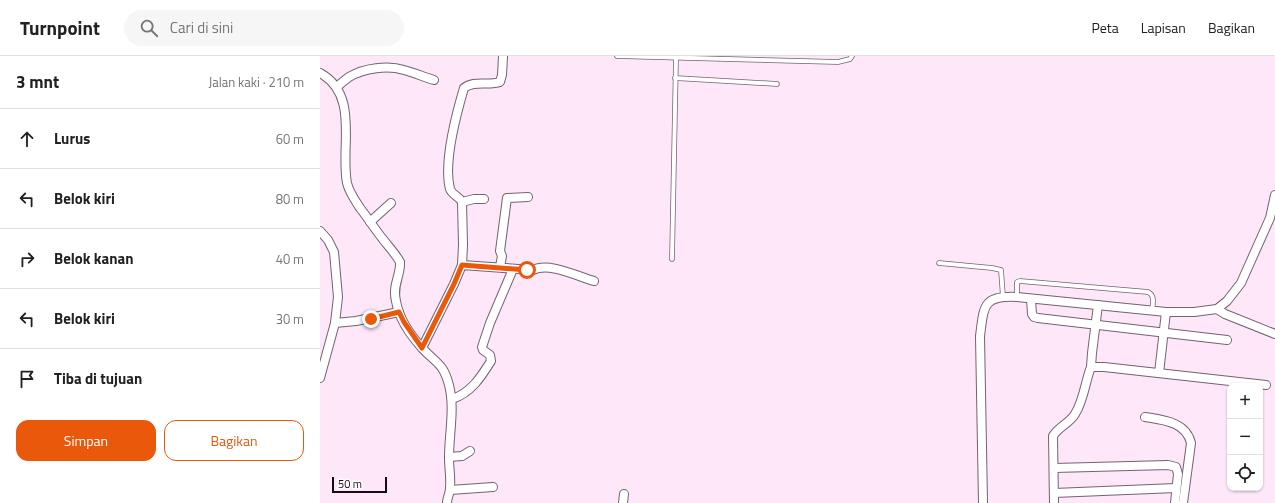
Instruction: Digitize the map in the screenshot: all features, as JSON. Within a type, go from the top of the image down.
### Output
[{"type":"street","points":[[422,348],[462,265],[462,202],[451,191],[449,177],[451,141],[457,113],[464,88],[468,85],[492,85],[500,82],[503,56]]},
{"type":"street","points":[[337,87],[349,77],[356,74],[365,71],[389,68],[403,70],[434,80]]},
{"type":"street","points":[[320,73],[326,76],[337,87],[342,98],[346,118],[346,171],[348,186],[370,222],[400,262],[395,293],[399,312],[422,348],[442,367],[452,399],[452,423],[449,457],[450,490],[447,503]]},
{"type":"street","points":[[983,503],[980,336],[983,312],[986,306],[994,299],[1003,297],[1017,297],[1166,312],[1194,312],[1217,309],[1227,301],[1241,283],[1270,218],[1275,195]]},
{"type":"street","points":[[500,267],[502,255],[500,252],[507,198],[528,197]]},
{"type":"street","points":[[462,202],[484,199]]},
{"type":"street","points":[[370,222],[391,202]]},
{"type":"street","points":[[320,230],[331,246],[336,260],[338,297],[335,323],[320,378]]},
{"type":"street","points":[[462,265],[533,270],[547,268],[594,281]]},
{"type":"street","points":[[452,399],[464,394],[470,389],[491,361],[490,355],[483,350],[482,346],[513,269]]},
{"type":"street","points":[[1031,299],[1032,314],[1034,317],[1227,340]]},
{"type":"street","points":[[1054,503],[1054,436],[1055,432],[1073,418],[1078,409],[1091,367],[1098,305]]},
{"type":"street","points":[[1217,309],[1225,314],[1275,334]]},
{"type":"street","points":[[335,323],[356,322],[399,312]]},
{"type":"street","points":[[1159,373],[1166,312]]},
{"type":"street","points":[[1091,367],[1104,367],[1266,384]]},
{"type":"street","points":[[1146,417],[1166,421],[1180,426],[1189,435],[1191,443],[1183,503]]},
{"type":"street","points":[[449,457],[462,456],[470,451]]},
{"type":"street","points":[[1054,468],[1168,465],[1176,467],[1178,474],[1175,503]]},
{"type":"street","points":[[450,490],[493,487]]},
{"type":"street","points":[[1054,493],[1176,488]]},
{"type":"lane","points":[[617,56],[838,62],[850,59],[852,56]]},
{"type":"lane","points":[[672,259],[676,58]]},
{"type":"lane","points":[[675,78],[777,84]]},
{"type":"lane","points":[[939,263],[1001,270],[1003,297]]},
{"type":"lane","points":[[1017,297],[1017,282],[1020,281],[1148,292],[1153,296],[1152,310]]},
{"type":"route","points":[[371,319],[399,312],[414,338],[422,348],[462,265],[527,270]]}]
